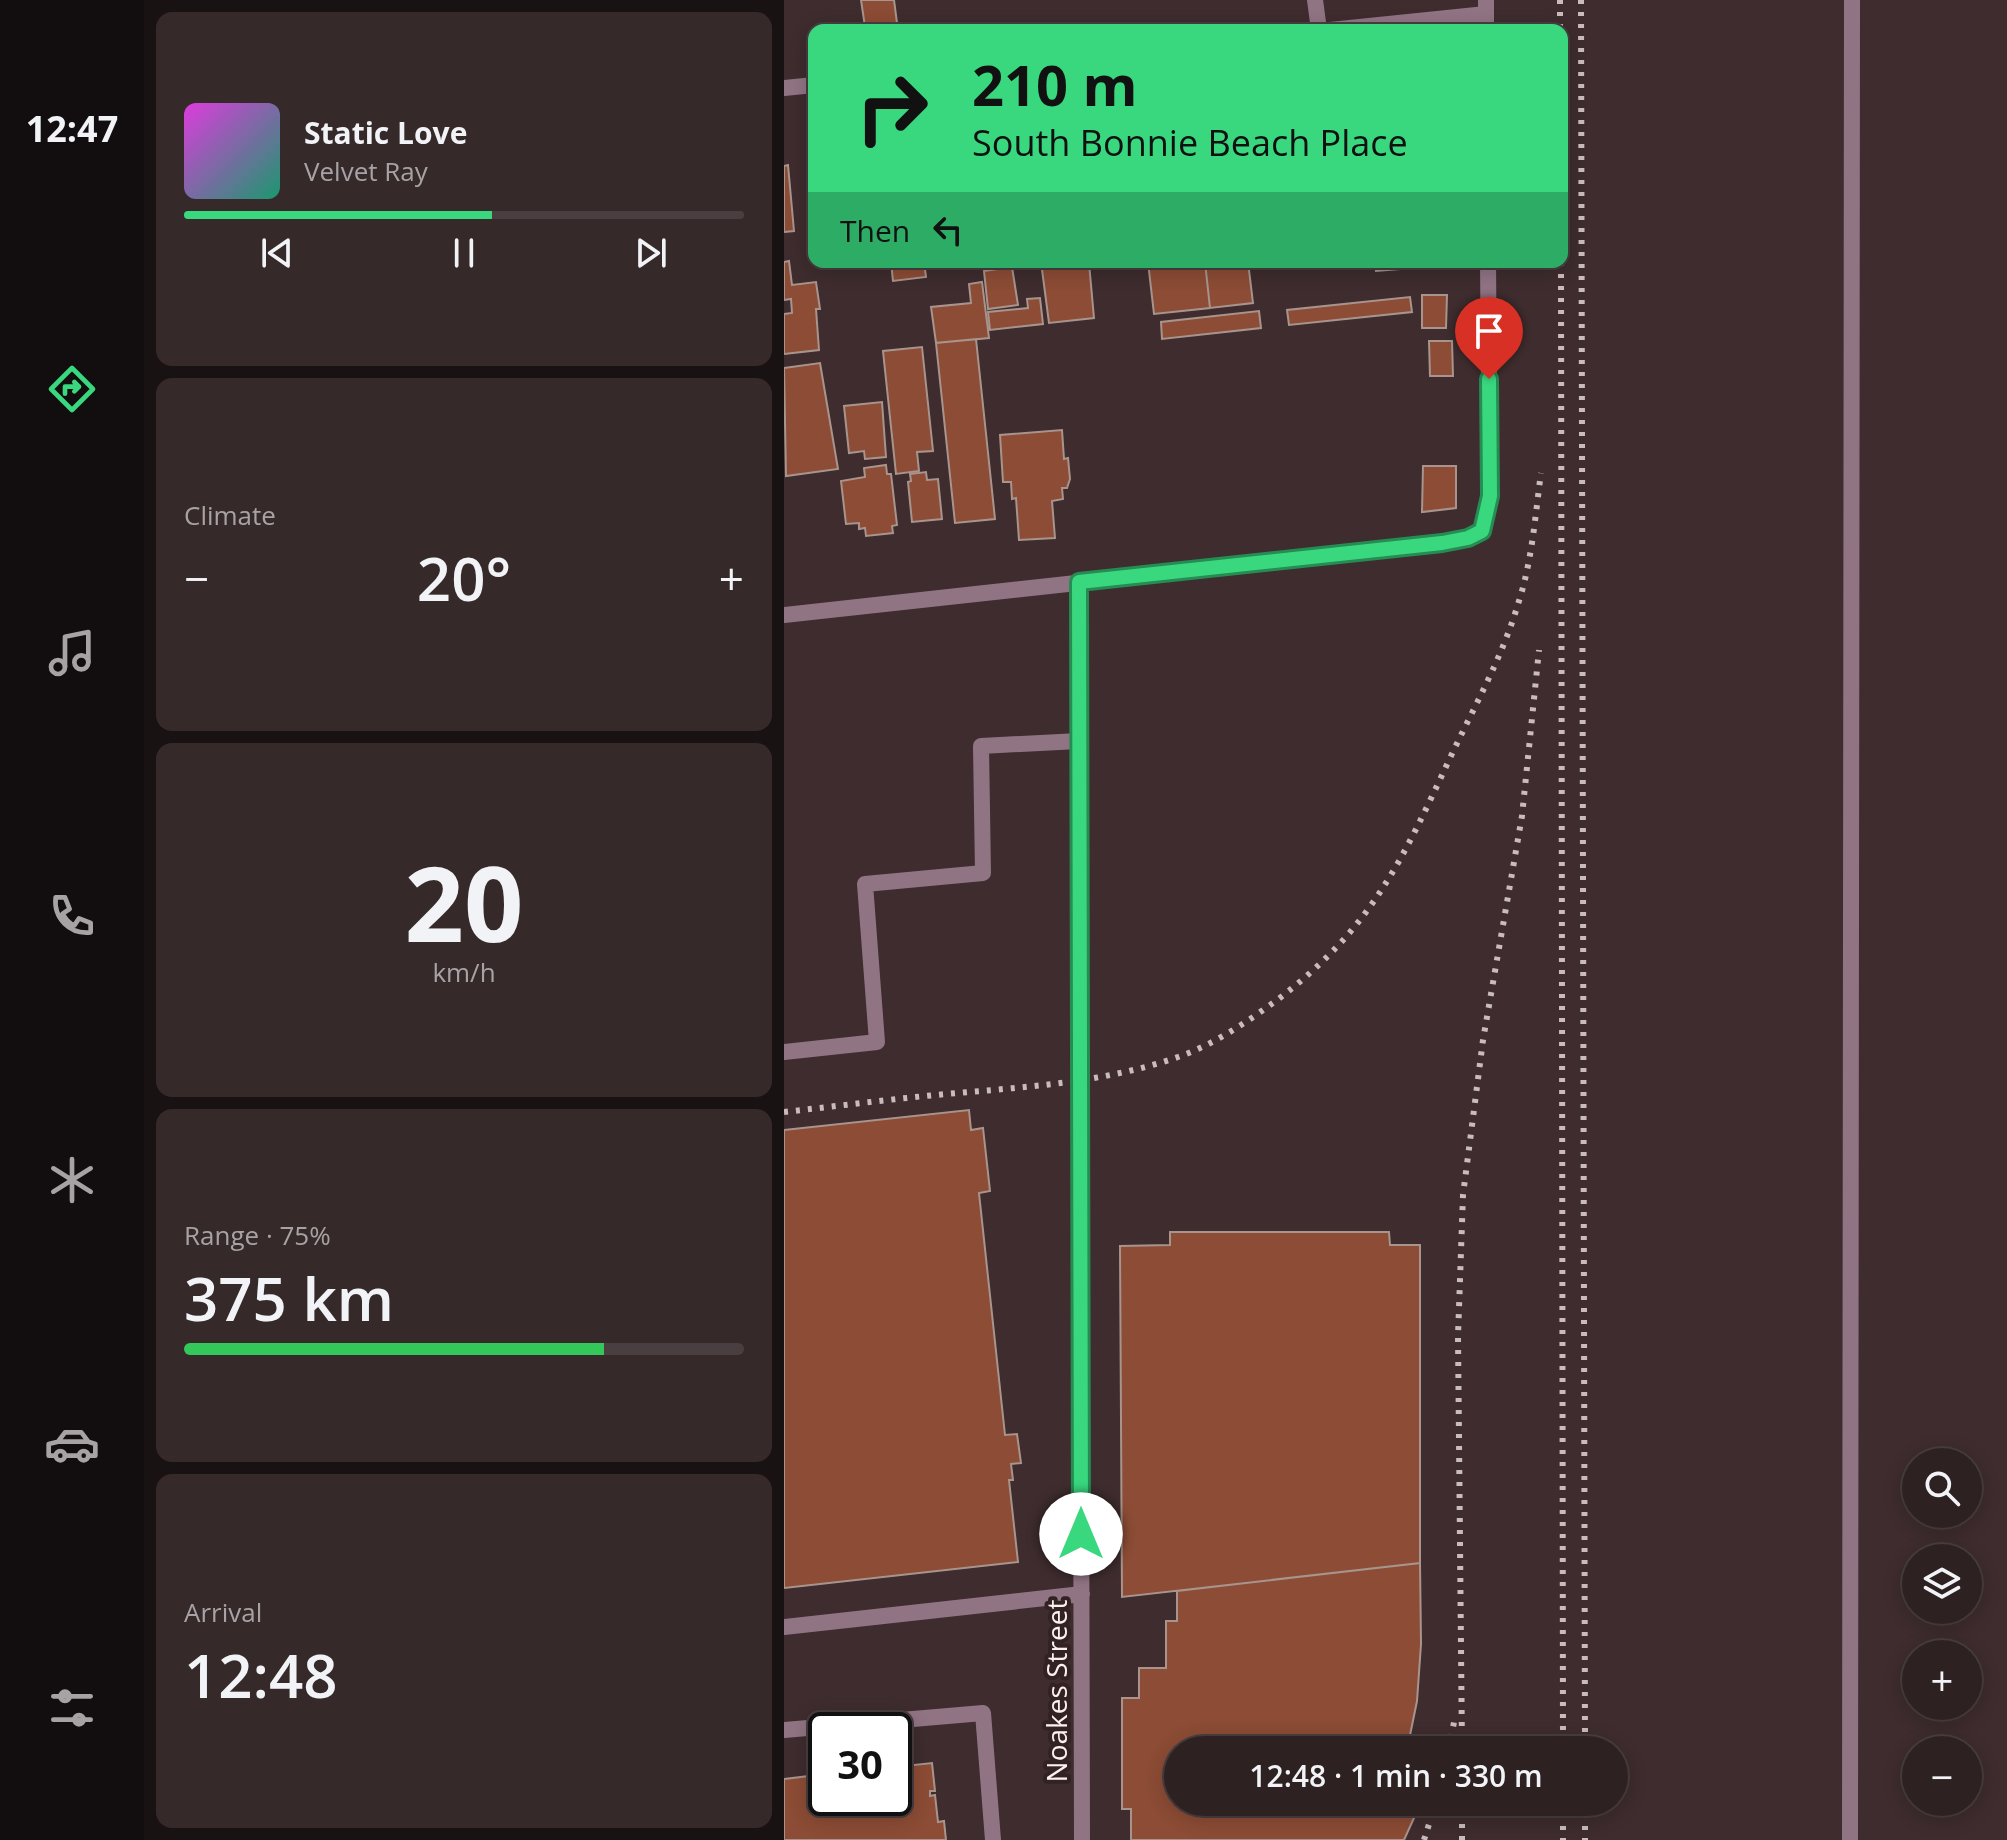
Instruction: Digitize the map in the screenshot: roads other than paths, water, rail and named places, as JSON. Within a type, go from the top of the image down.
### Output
[{"type":"street","points":[[1315,0],[1318,24]]},
{"type":"street","points":[[1850,1840],[1852,0]]},
{"type":"street","points":[[1392,24],[1486,15]]},
{"type":"street","points":[[784,88],[808,86]]},
{"type":"street","points":[[784,615],[1468,538],[1482,531],[1490,496],[1488,268]]},
{"type":"street","name":"Noakes Street","points":[[1079,582],[1082,1840]]},
{"type":"street","points":[[784,1052],[877,1042],[865,884],[983,873],[981,746],[1079,741]]},
{"type":"street","points":[[784,1627],[1082,1594]]},
{"type":"street","points":[[784,1730],[983,1713],[993,1840]]},
{"type":"railway","points":[[1560,0],[1560,24]]},
{"type":"railway","points":[[1581,0],[1585,1736]]},
{"type":"railway","points":[[1561,268],[1563,1736]]},
{"type":"railway","points":[[784,1112],[1063,1083],[1150,1066],[1191,1052],[1229,1032],[1277,1000],[1309,973],[1337,947],[1381,891],[1416,829],[1487,682],[1523,588],[1541,473]]},
{"type":"railway","points":[[1462,1736],[1458,1336],[1463,1195],[1483,1040],[1522,816],[1539,650]]},
{"type":"railway","points":[[1452,1736],[1454,1722]]},
{"type":"railway","points":[[1424,1840],[1432,1816]]},
{"type":"railway","points":[[1462,1816],[1462,1840]]},
{"type":"railway","points":[[1563,1816],[1563,1840]]},
{"type":"railway","points":[[1585,1816],[1585,1840]]}]
